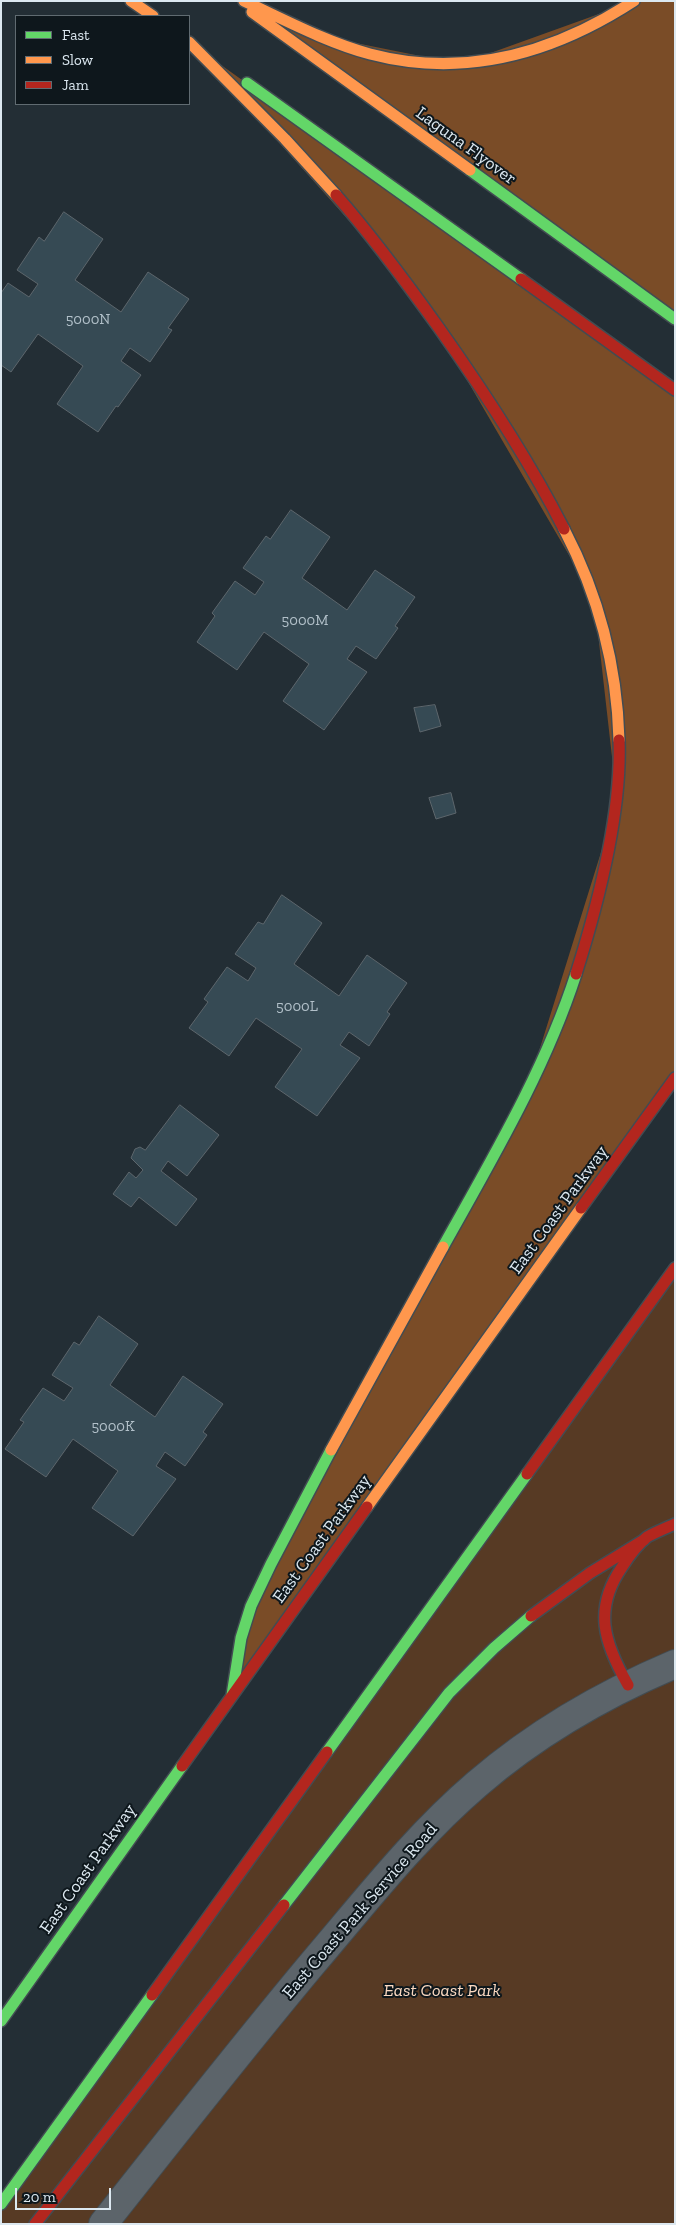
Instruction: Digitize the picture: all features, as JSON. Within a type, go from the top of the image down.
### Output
[{"type":"main road","points":[[131,1],[152,15]]},
{"type":"main road","name":"Laguna Flyover","points":[[237,1],[675,319]]},
{"type":"main road","points":[[244,1],[340,44],[388,58],[434,64],[483,61],[537,49],[596,26],[634,1]]},
{"type":"main road","points":[[190,42],[675,390]]},
{"type":"main road","points":[[190,42],[284,138],[375,240],[493,406],[537,476],[578,559],[606,636],[615,677],[620,716],[620,760],[609,842],[587,937],[561,1016],[526,1093],[262,1583],[245,1623],[232,1694]]},
{"type":"main road","name":"East Coast Parkway","points":[[1,2022],[232,1694],[675,1078]]},
{"type":"main road","points":[[1,2204],[675,1268]]},
{"type":"main road","points":[[35,2224],[449,1693],[500,1642],[534,1612],[588,1574],[644,1540],[675,1524]]},
{"type":"main road","points":[[628,1685],[612,1656],[606,1640],[603,1618],[604,1606],[611,1585],[620,1569],[644,1540]]},
{"type":"street","name":"East Coast Park Service Road","points":[[102,2224],[276,2007],[373,1892],[426,1833],[476,1784],[511,1756],[587,1707],[628,1685],[675,1664]]},
{"type":"green space","name":"East Coast Park","points":[[675,1267],[675,2224],[1,2224],[1,2204]]},
{"type":"shaded area","points":[[243,1],[316,35],[460,64],[635,1],[675,1],[675,318]]},
{"type":"shaded area","points":[[190,43],[675,390],[675,1077],[233,1691],[246,1624],[526,1093],[617,801],[594,598],[421,301]]},
{"type":"building","points":[[64,212],[103,239],[75,280],[121,312],[148,272],[189,299],[168,328],[172,330],[150,362],[130,348],[121,361],[141,375],[98,432],[57,404],[83,366],[38,334],[11,372],[1,365],[1,293],[8,283],[29,297],[38,284],[17,270],[39,237],[44,241]]},
{"type":"building","points":[[291,510],[330,537],[302,578],[347,610],[375,570],[415,597],[395,626],[398,628],[376,659],[356,646],[347,659],[367,672],[324,730],[283,701],[309,664],[264,632],[237,670],[197,642],[215,616],[212,613],[235,581],[255,595],[264,582],[243,568],[266,536],[270,539]]},
{"type":"building","points":[[435,705],[441,726],[420,732],[414,708]]},
{"type":"building","points":[[451,793],[456,813],[436,819],[429,798]]},
{"type":"building","points":[[282,895],[322,923],[294,964],[339,996],[367,955],[407,983],[387,1012],[390,1014],[369,1046],[349,1032],[340,1045],[360,1058],[317,1116],[275,1087],[302,1049],[256,1018],[229,1056],[189,1028],[208,1002],[204,999],[227,967],[248,981],[256,968],[235,954],[258,922],[263,924]]},
{"type":"building","points":[[180,1105],[219,1135],[187,1176],[168,1161],[161,1171],[197,1199],[176,1226],[139,1197],[131,1207],[113,1194],[129,1172],[136,1178],[143,1170],[131,1158],[135,1149],[140,1147],[145,1150]]},
{"type":"building","points":[[99,1316],[138,1344],[110,1385],[155,1417],[183,1376],[223,1404],[203,1432],[207,1435],[185,1466],[165,1452],[156,1466],[176,1479],[133,1536],[92,1508],[118,1471],[73,1439],[46,1477],[5,1449],[24,1422],[20,1420],[43,1388],[64,1401],[73,1388],[52,1375],[74,1342],[79,1345]]},
{"type":"traffic: fast","points":[[247,83],[521,279]]},
{"type":"traffic: fast","points":[[470,170],[675,319]]},
{"type":"traffic: fast","points":[[443,1247],[516,1114],[549,1045],[576,974]]},
{"type":"traffic: fast","points":[[232,1695],[241,1638],[251,1606],[331,1450]]},
{"type":"traffic: fast","points":[[327,1752],[527,1474]]},
{"type":"traffic: fast","points":[[284,1905],[449,1693],[494,1648],[531,1616]]},
{"type":"traffic: fast","points":[[1,2021],[182,1766]]},
{"type":"traffic: fast","points":[[1,2204],[152,1995]]},
{"type":"traffic: slow","points":[[131,1],[152,15]]},
{"type":"traffic: slow","points":[[244,1],[306,30],[354,49],[405,61],[440,64],[474,62],[508,56],[540,47],[572,35],[634,1]]},
{"type":"traffic: slow","points":[[252,12],[470,170]]},
{"type":"traffic: slow","points":[[190,43],[285,139],[336,195]]},
{"type":"traffic: slow","points":[[564,529],[587,579],[604,631],[614,685],[619,740]]},
{"type":"traffic: slow","points":[[367,1507],[581,1208]]},
{"type":"traffic: slow","points":[[331,1450],[443,1247]]},
{"type":"traffic: jam","points":[[336,195],[402,277],[473,377],[521,451],[564,529]]},
{"type":"traffic: jam","points":[[521,279],[675,390]]},
{"type":"traffic: jam","points":[[576,974],[600,888],[613,828],[617,798],[619,740]]},
{"type":"traffic: jam","points":[[581,1208],[675,1078]]},
{"type":"traffic: jam","points":[[527,1474],[675,1268]]},
{"type":"traffic: jam","points":[[182,1766],[367,1507]]},
{"type":"traffic: jam","points":[[628,1685],[613,1655],[608,1640],[605,1626],[607,1597],[613,1582],[637,1547],[647,1537],[675,1524]]},
{"type":"traffic: jam","points":[[531,1616],[590,1573],[644,1540]]},
{"type":"traffic: jam","points":[[152,1995],[327,1752]]},
{"type":"traffic: jam","points":[[35,2224],[284,1905]]}]
